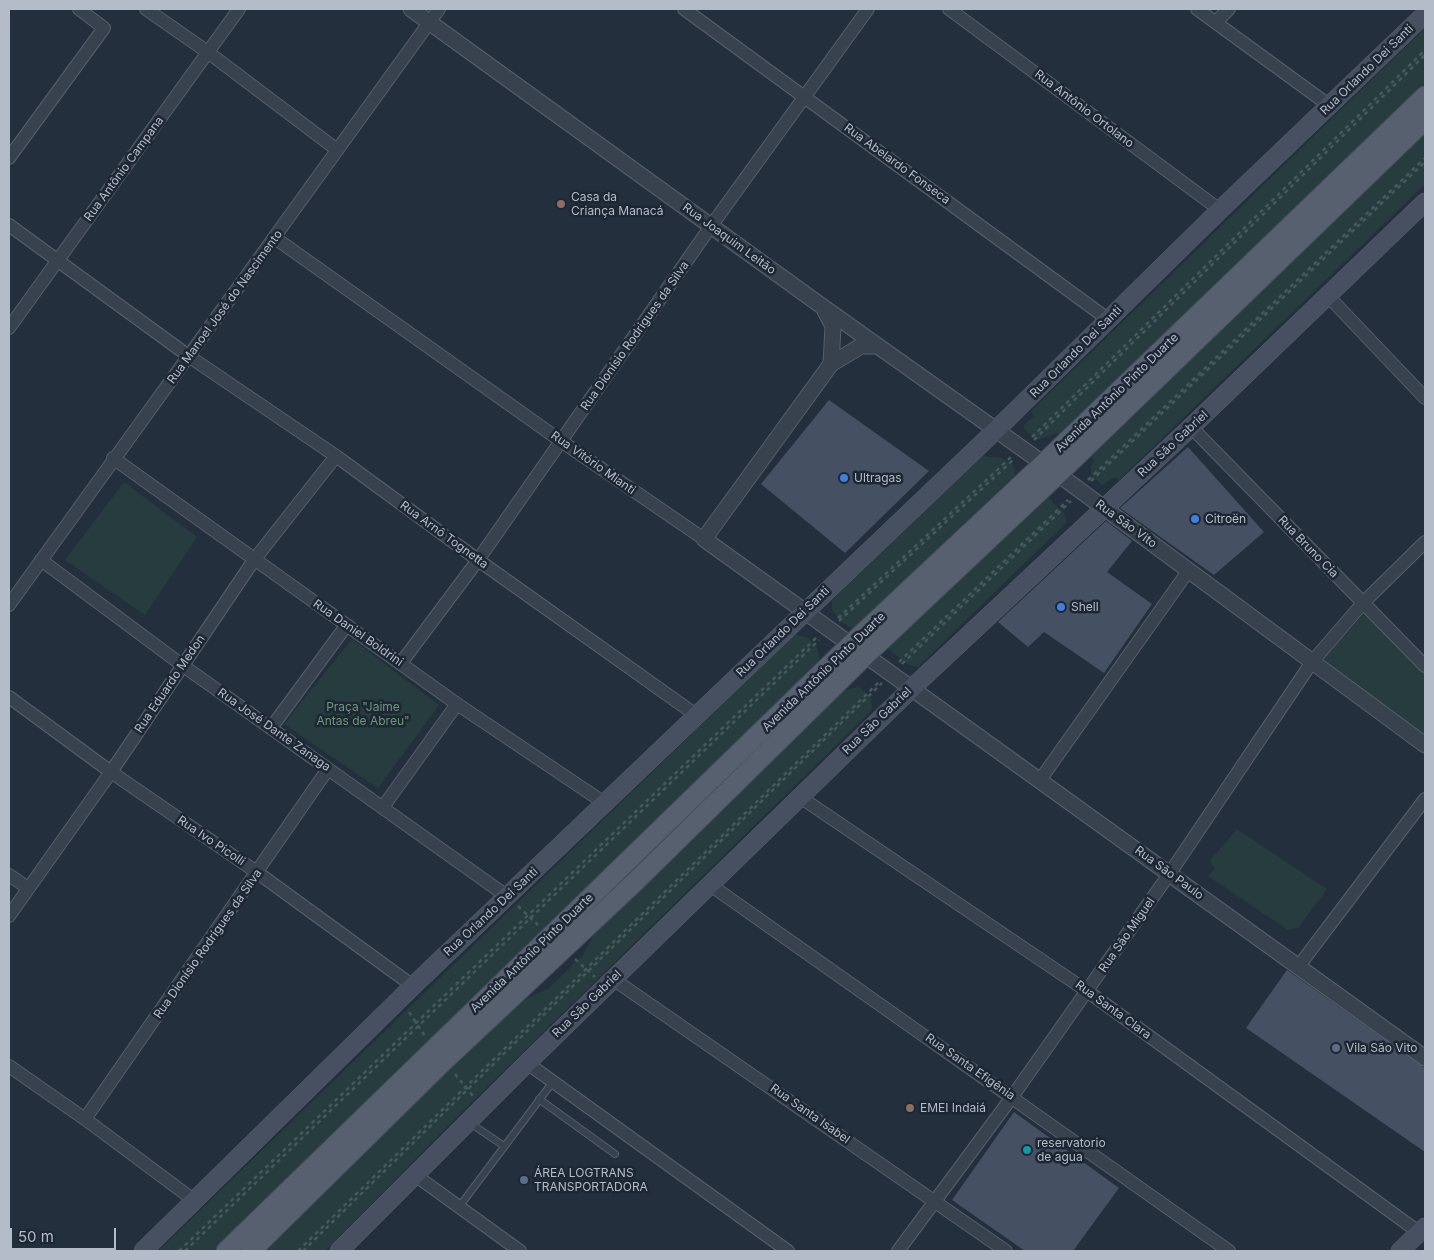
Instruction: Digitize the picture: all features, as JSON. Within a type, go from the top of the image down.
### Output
[{"type":"main road","name":"Rua Orlando Dei Santi","points":[[143,1251],[413,986],[606,804],[804,611],[997,429],[1220,210],[1425,14]]},
{"type":"main road","name":"Avenida Antônio Pinto Duarte","points":[[1051,468],[1425,96]]},
{"type":"main road","name":"Avenida Antônio Pinto Duarte","points":[[226,1251],[432,1049],[638,852],[858,650],[1425,120]]},
{"type":"main road","name":"Rua São Gabriel","points":[[339,1251],[709,884],[912,688],[1191,427],[1425,202]]},
{"type":"main road","name":"Avenida Antônio Pinto Duarte","points":[[251,1251],[444,1061],[636,881],[858,650]]},
{"type":"main road","points":[[1400,1251],[1422,1230]]},
{"type":"street","points":[[9,158],[104,28],[79,9]]},
{"type":"street","points":[[146,9],[209,53],[336,149]]},
{"type":"street","name":"Rua Antônio Campana","points":[[9,328],[239,9]]},
{"type":"street","name":"Rua Joaquim Leitão","points":[[412,9],[823,307],[833,326],[834,342],[831,364],[704,539]]},
{"type":"street","name":"Rua Manoel José do Nascimento","points":[[9,604],[113,458],[190,357],[336,149],[439,9]]},
{"type":"street","name":"Rua Abelardo Fonseca","points":[[684,9],[1109,320]]},
{"type":"street","name":"Rua Dionísio Rodrigues da Silva","points":[[401,663],[478,560],[711,226],[868,9]]},
{"type":"street","name":"Rua Antônio Ortolano","points":[[948,9],[1220,210]]},
{"type":"street","points":[[1197,9],[1330,106]]},
{"type":"street","points":[[1216,22],[1229,9]]},
{"type":"street","name":"Rua Arnô Tognetta","points":[[9,225],[56,262],[190,357],[336,456],[696,715]]},
{"type":"street","name":"Rua Vitório Mianti","points":[[275,238],[561,441],[704,539],[912,688]]},
{"type":"street","points":[[1328,296],[1425,398]]},
{"type":"street","name":"Rua São Vito","points":[[823,307],[1051,468],[1425,746]]},
{"type":"street","points":[[831,364],[862,346],[877,346]]},
{"type":"street","name":"Rua Bruno Cia","points":[[1191,427],[1425,666]]},
{"type":"street","name":"Rua Eduardo Medon","points":[[9,916],[111,772],[254,560],[336,456]]},
{"type":"street","name":"Rua Daniel Boldrini","points":[[113,458],[457,704],[606,804]]},
{"type":"street","name":"Rua São Miguel","points":[[898,1251],[1012,1097],[1170,873],[1312,662],[1363,603],[1425,542]]},
{"type":"street","name":"Rua José Dante Zanaga","points":[[41,560],[182,665],[508,897]]},
{"type":"street","points":[[1040,780],[1189,570]]},
{"type":"street","points":[[271,728],[346,626]]},
{"type":"street","name":"Rua São Paulo","points":[[912,688],[1298,967],[1425,1056]]},
{"type":"street","name":"Rua Ivo Picolli","points":[[9,697],[111,772],[258,873],[413,986]]},
{"type":"street","points":[[383,807],[457,704]]},
{"type":"street","name":"Rua Dionísio Rodrigues da Silva","points":[[86,1119],[258,873],[328,769]]},
{"type":"street","name":"Rua Santa Clara","points":[[800,797],[1087,991],[1422,1230]]},
{"type":"street","points":[[1298,967],[1425,799]]},
{"type":"street","points":[[9,875],[28,888]]},
{"type":"street","name":"Rua Santa Efigênia","points":[[709,884],[1229,1251]]},
{"type":"street","name":"Rua Santa Isabel","points":[[614,979],[1006,1251]]},
{"type":"street","points":[[527,1063],[552,1083],[788,1251]]},
{"type":"street","points":[[9,1066],[86,1119],[195,1201]]},
{"type":"street","points":[[415,1175],[520,1251]]},
{"type":"lane","points":[[459,1207],[552,1083]]},
{"type":"lane","points":[[539,1099],[615,1154]]},
{"type":"lane","points":[[468,1122],[504,1146]]},
{"type":"path","points":[[1023,448],[1425,50]]},
{"type":"path","points":[[179,1251],[828,628],[1023,448],[1425,55]]},
{"type":"path","points":[[298,1251],[890,673],[1425,160]]},
{"type":"path","points":[[185,1251],[828,628]]},
{"type":"path","points":[[303,1251],[890,673]]},
{"type":"green space","points":[[1425,28],[1425,83],[1061,436],[1057,433],[1037,440],[1025,430],[1024,425],[1034,416],[1031,411]]},
{"type":"green space","points":[[1425,131],[1425,184],[1119,480],[1114,477],[1102,485],[1091,475],[1091,466],[1095,461],[1091,457]]},
{"type":"green space","points":[[982,456],[1002,458],[1014,465],[1015,475],[854,629],[841,622],[832,610],[832,600]]},
{"type":"green space","points":[[124,482],[197,537],[145,615],[65,560]]},
{"type":"green space","points":[[1048,498],[1064,513],[1067,522],[918,667],[909,665],[887,648]]},
{"type":"green space","points":[[1365,613],[1425,673],[1425,736],[1323,659]]},
{"type":"green space","points":[[795,634],[808,638],[817,647],[820,662],[216,1251],[158,1251]]},
{"type":"green space","name":"Praça \"Jaime Antas de Abreu\"","points":[[352,639],[439,705],[378,788],[284,724]]},
{"type":"green space","points":[[859,687],[871,697],[872,710],[463,1111],[325,1251],[263,1251],[514,1005],[549,988],[583,955],[599,925],[840,691]]},
{"type":"green space","points":[[1237,829],[1327,889],[1298,928],[1288,930],[1208,876],[1215,869],[1210,861]]},
{"type":"building","name":"Ultragas","points":[[829,400],[929,471],[845,553],[761,484]]},
{"type":"building","name":"Citroën","points":[[1188,447],[1264,532],[1214,575],[1120,508]]},
{"type":"building","name":"Shell","points":[[1106,521],[1132,541],[1107,572],[1152,604],[1104,673],[1044,632],[1028,647],[998,622]]},
{"type":"building","name":"Vila São Vito","points":[[1287,970],[1425,1068],[1425,1152],[1246,1028]]},
{"type":"building","name":"reservatorio de agua","points":[[1014,1112],[1119,1188],[1073,1251],[1025,1251],[952,1200]]},
{"type":"place","name":"Casa da Criança Manacá","points":[[561,204]]},
{"type":"place","name":"Ultragas","points":[[844,478]]},
{"type":"place","name":"Citroën","points":[[1195,519]]},
{"type":"place","name":"Shell","points":[[1061,607]]},
{"type":"place","name":"Vila São Vito","points":[[1336,1048]]},
{"type":"place","name":"EMEI Indaiá","points":[[910,1108]]},
{"type":"place","name":"reservatorio de agua","points":[[1027,1150]]},
{"type":"place","name":"ÁREA LOGTRANS TRANSPORTADORA","points":[[524,1180]]}]
